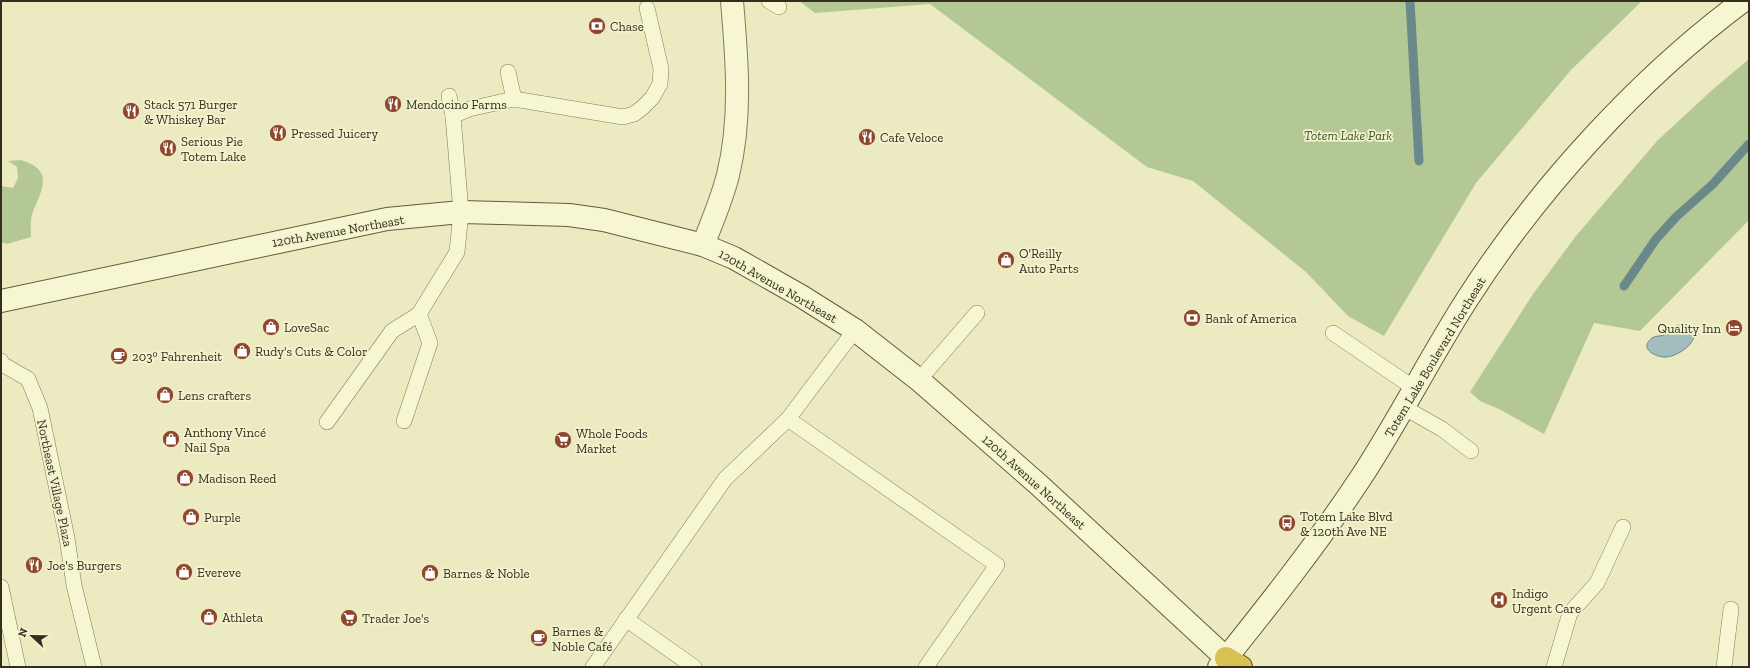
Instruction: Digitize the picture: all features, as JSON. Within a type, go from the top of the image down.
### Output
[{"type":"street","points":[[703,245],[728,175],[734,140],[738,93],[732,1]]},
{"type":"street","name":"Totem Lake Boulevard Northeast","points":[[1229,665],[1278,593],[1337,514],[1362,476],[1468,297],[1506,242],[1547,190],[1590,141],[1636,94],[1685,48],[1743,1]]},
{"type":"street","name":"120th Avenue Northeast","points":[[1,301],[386,219],[461,212],[569,215],[604,220],[703,245],[734,258],[801,296],[854,330],[919,380],[1039,485],[1229,665]]},
{"type":"lane","points":[[453,116],[469,109],[514,99],[623,116],[634,114],[652,98],[660,84],[661,69],[648,8]]},
{"type":"lane","points":[[508,72],[514,99]]},
{"type":"lane","points":[[327,422],[392,331],[419,314],[457,252],[461,212],[453,116],[449,96]]},
{"type":"lane","points":[[919,380],[976,313]]},
{"type":"lane","points":[[404,421],[430,343],[419,314]]},
{"type":"lane","points":[[593,667],[725,479],[788,419],[854,330]]},
{"type":"lane","points":[[1333,333],[1414,388]]},
{"type":"lane","name":"Northeast Village Plaza","points":[[1,361],[2,364],[28,379],[40,408],[68,538],[74,585],[94,667]]},
{"type":"lane","points":[[1403,407],[1442,429],[1472,451]]},
{"type":"lane","points":[[788,419],[997,565],[926,667]]},
{"type":"lane","points":[[1554,667],[1570,613],[1597,583],[1623,526]]},
{"type":"lane","points":[[1,587],[18,667]]},
{"type":"lane","points":[[1724,667],[1731,609]]},
{"type":"lane","points":[[626,619],[694,667]]},
{"type":"green space","name":"Totem Lake Park","points":[[799,1],[1642,1],[1571,70],[1476,183],[1384,336],[1348,316],[1306,272],[1193,181],[1147,167],[930,4],[815,13]]},
{"type":"green space","points":[[1749,59],[1749,220],[1640,331],[1594,323],[1544,434],[1499,409],[1480,401],[1470,392],[1533,294],[1576,236],[1657,141],[1711,91]]},
{"type":"green space","points":[[21,160],[39,170],[42,176],[42,190],[31,218],[31,237],[7,244],[1,242],[1,186],[13,188],[18,178],[17,167],[8,161]]},
{"type":"water","points":[[1684,323],[1692,327],[1694,333],[1693,339],[1684,350],[1670,357],[1656,355],[1649,351],[1647,345],[1652,338],[1664,335]]},
{"type":"waterway","points":[[1410,1],[1419,161]]},
{"type":"waterway","points":[[1624,286],[1656,239],[1676,217],[1713,184],[1749,144]]},
{"type":"place","name":"Chase","points":[[597,26]]},
{"type":"place","name":"Mendocino Farms","points":[[393,104]]},
{"type":"place","name":"Stack 571 Burger & Whiskey Bar","points":[[131,111]]},
{"type":"place","name":"Pressed Juicery","points":[[278,133]]},
{"type":"place","name":"Cafe Veloce","points":[[867,137]]},
{"type":"place","name":"Serious Pie Totem Lake","points":[[168,148]]},
{"type":"place","name":"O'Reilly Auto Parts","points":[[1006,260]]},
{"type":"place","name":"Bank of America","points":[[1192,318]]},
{"type":"place","name":"LoveSac","points":[[271,327]]},
{"type":"place","name":"Quality Inn","points":[[1734,328]]},
{"type":"place","name":"Rudy's Cuts & Color","points":[[242,351]]},
{"type":"place","name":"203° Fahrenheit","points":[[119,356]]},
{"type":"place","name":"Lens crafters","points":[[165,395]]},
{"type":"place","name":"Anthony Vincé Nail Spa","points":[[171,439]]},
{"type":"place","name":"Whole Foods Market","points":[[563,440]]},
{"type":"place","name":"Madison Reed","points":[[185,478]]},
{"type":"place","name":"Purple","points":[[191,517]]},
{"type":"place","name":"Totem Lake Blvd & 120th Ave NE","points":[[1287,523]]},
{"type":"place","name":"Joe's Burgers","points":[[34,565]]},
{"type":"place","name":"Evereve","points":[[184,572]]},
{"type":"place","name":"Barnes & Noble","points":[[430,573]]},
{"type":"place","name":"Indigo Urgent Care","points":[[1499,600]]},
{"type":"place","name":"Athleta","points":[[209,617]]},
{"type":"place","name":"Trader Joe's","points":[[349,618]]},
{"type":"place","name":"Barnes & Noble Café","points":[[539,638]]}]
